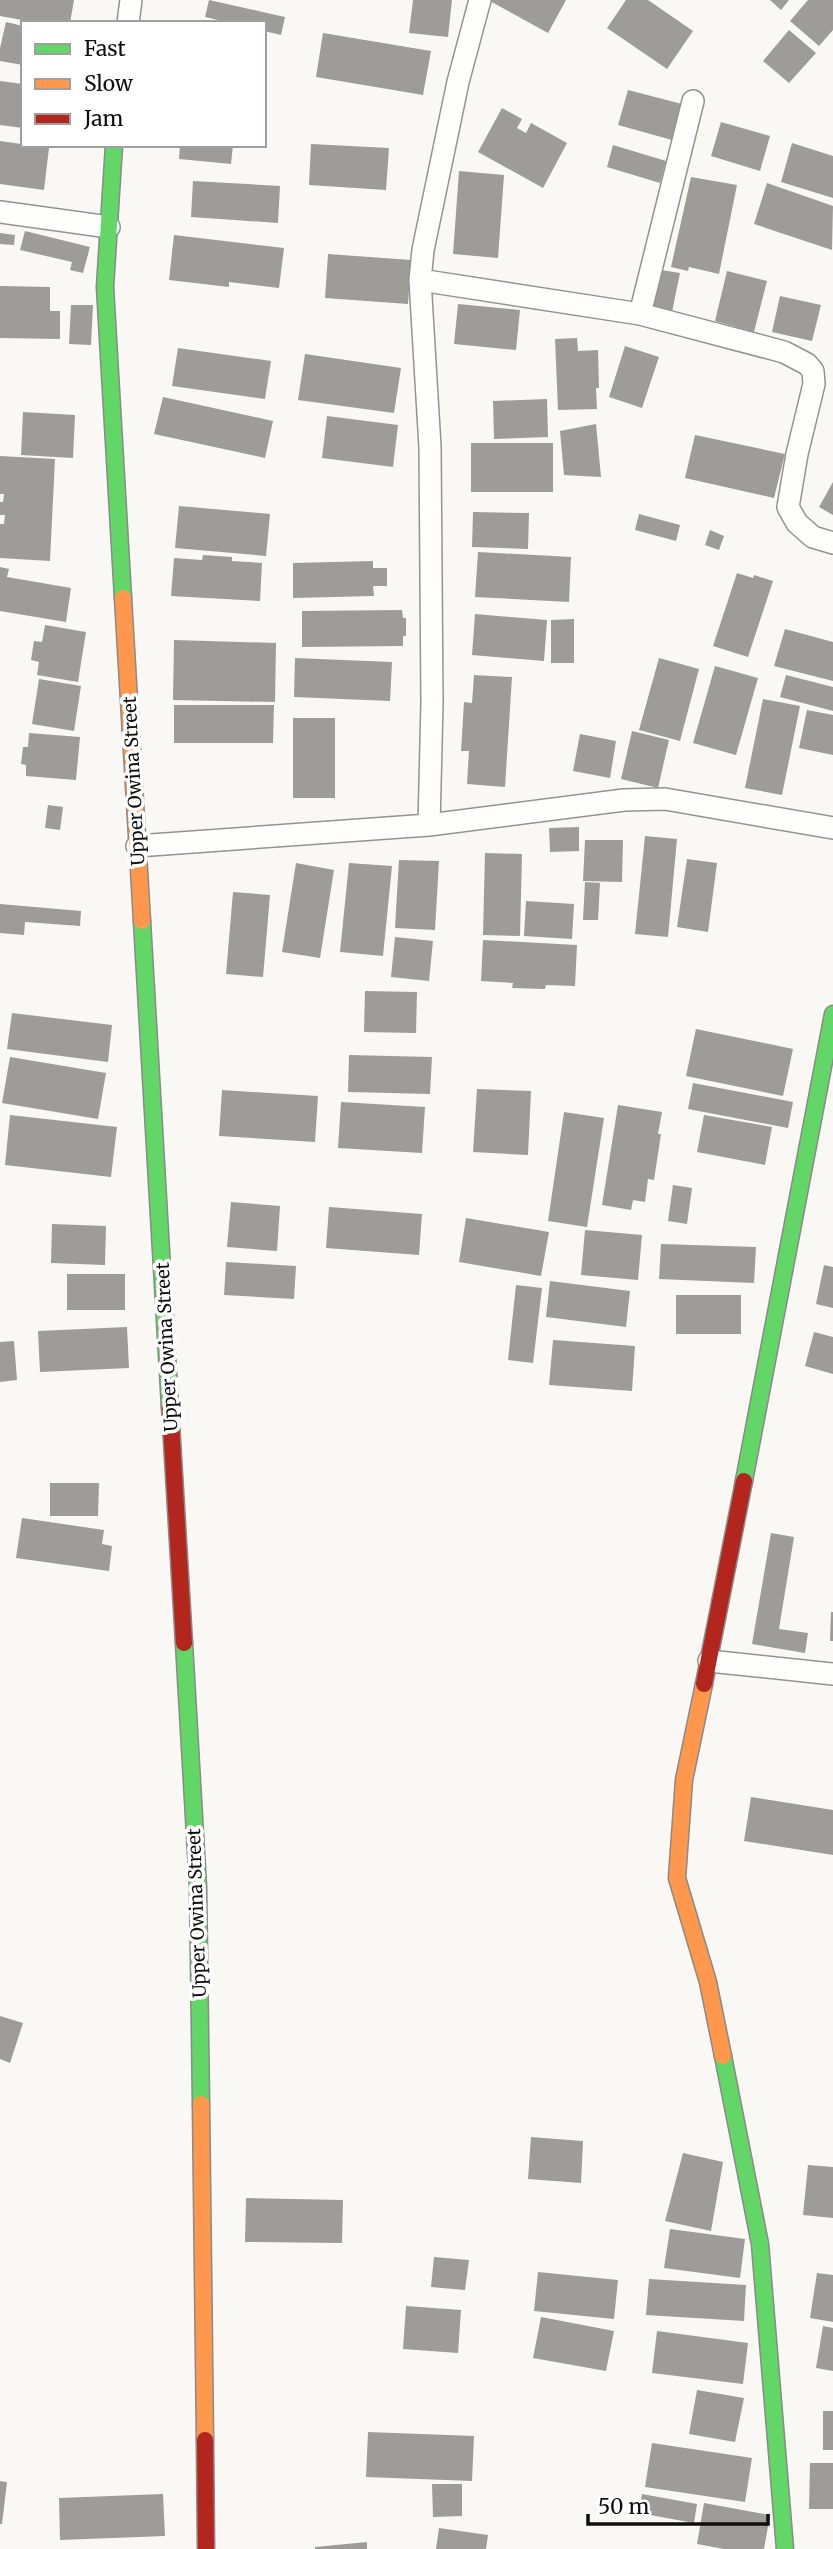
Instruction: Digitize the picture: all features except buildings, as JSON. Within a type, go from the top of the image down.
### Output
[{"type":"street","points":[[128,21],[131,0]]},
{"type":"street","points":[[429,825],[432,703],[430,447],[420,280],[423,250],[453,108],[480,0]]},
{"type":"street","points":[[640,314],[693,101]]},
{"type":"street","name":"Upper Owina Street","points":[[114,147],[105,287],[198,1887],[206,2549]]},
{"type":"street","points":[[0,212],[109,227]]},
{"type":"street","points":[[420,280],[640,314],[784,352],[807,364],[813,371],[814,384],[797,454],[788,507],[797,523],[813,537],[833,543]]},
{"type":"street","points":[[138,846],[429,825],[624,800],[665,799],[833,828]]},
{"type":"street","points":[[785,2549],[760,2245],[708,1982],[677,1878],[684,1780],[833,1014]]},
{"type":"street","points":[[709,1661],[833,1674]]},
{"type":"traffic: fast","points":[[114,147],[105,287],[123,598]]},
{"type":"traffic: fast","points":[[142,921],[170,1407]]},
{"type":"traffic: fast","points":[[744,1481],[833,1014]]},
{"type":"traffic: fast","points":[[184,1643],[198,1887],[201,2104]]},
{"type":"traffic: fast","points":[[723,2056],[760,2244],[785,2549]]},
{"type":"traffic: slow","points":[[123,598],[142,921]]},
{"type":"traffic: slow","points":[[704,1684],[684,1780],[677,1878],[708,1982],[723,2056]]},
{"type":"traffic: slow","points":[[201,2104],[205,2440]]},
{"type":"traffic: jam","points":[[170,1407],[184,1643]]},
{"type":"traffic: jam","points":[[704,1684],[744,1481]]},
{"type":"traffic: jam","points":[[205,2440],[206,2549]]}]
